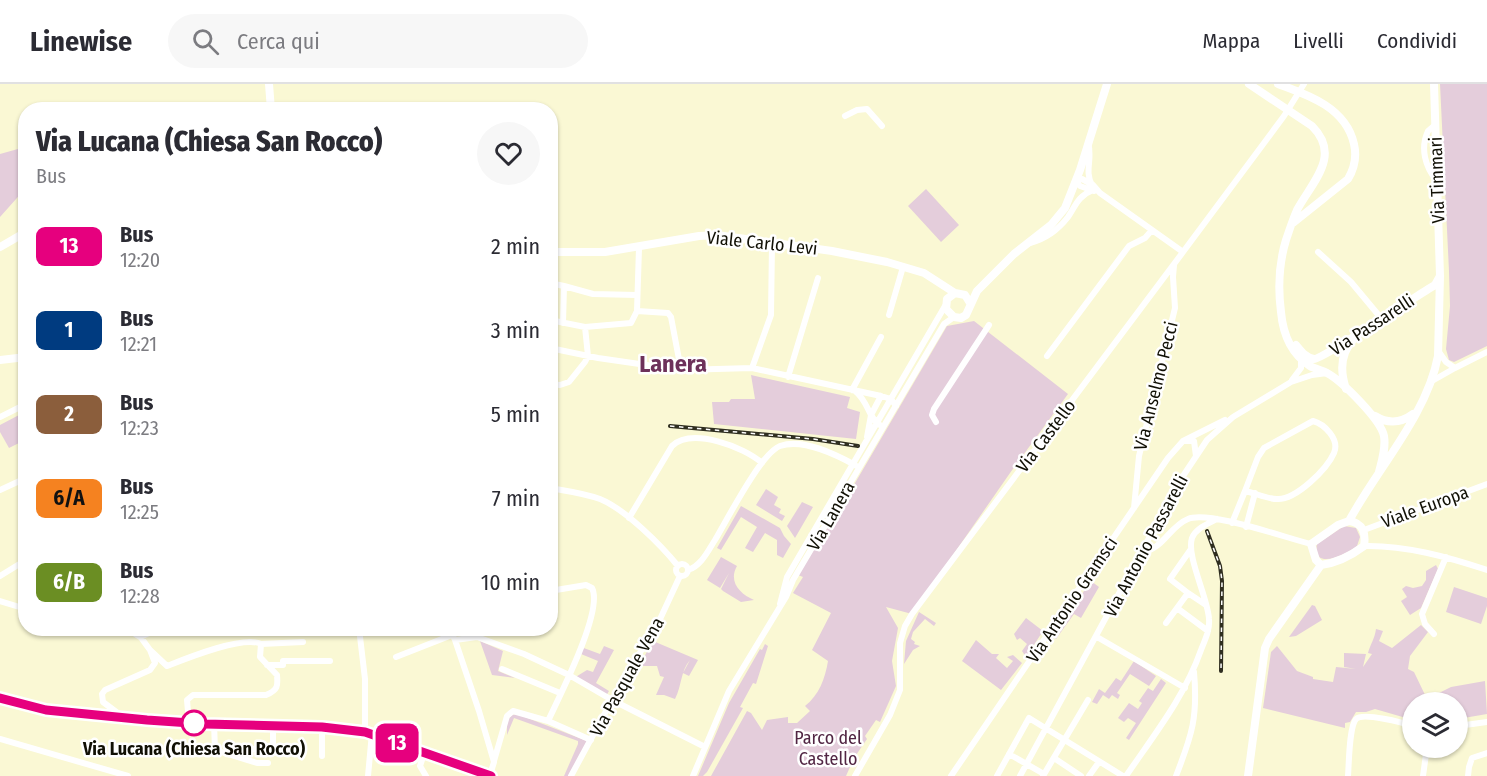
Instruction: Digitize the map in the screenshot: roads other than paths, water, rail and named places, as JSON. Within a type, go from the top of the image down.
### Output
[{"type":"main road","points":[[269,84],[270,102]]},
{"type":"main road","points":[[946,304],[949,296],[973,287],[997,264],[1029,243],[1061,214],[1071,198],[1107,84]]},
{"type":"main road","points":[[1249,84],[1312,126],[1319,133],[1325,149],[1323,168],[1296,212],[1286,241],[1279,285],[1281,319],[1289,343],[1301,360],[1327,373],[1382,420],[1391,422],[1405,419],[1416,411]]},
{"type":"main road","points":[[1278,84],[1334,110],[1349,128],[1356,150],[1353,170],[1348,179],[1293,223]]},
{"type":"main road","name":"Via Timmari","points":[[1416,411],[1432,381],[1438,352],[1440,276],[1434,84]]},
{"type":"main road","name":"Viale Carlo Levi","points":[[558,252],[605,252],[717,235],[832,251],[903,267],[924,273],[958,293]]},
{"type":"main road","points":[[0,246],[18,236]]},
{"type":"main road","points":[[970,303],[977,291],[1014,254]]},
{"type":"main road","name":"Via Passarelli","points":[[1281,319],[1295,344],[1307,357],[1313,359],[1325,356],[1435,285],[1440,276]]},
{"type":"main road","points":[[934,280],[949,314],[960,318],[970,309],[970,303],[967,297],[958,293]]},
{"type":"main road","points":[[1423,292],[1432,294],[1439,305]]},
{"type":"main road","points":[[1347,390],[1342,376],[1343,353],[1362,331]]},
{"type":"main road","points":[[0,360],[18,358]]},
{"type":"main road","points":[[1368,410],[1382,428],[1384,437],[1385,447],[1379,472]]},
{"type":"main road","points":[[1349,521],[1416,411]]},
{"type":"main road","points":[[1248,776],[1265,648],[1269,639],[1321,565],[1330,564],[1355,553],[1364,546],[1364,530],[1349,521],[1338,525],[1311,544],[1316,560],[1321,565]]},
{"type":"main road","points":[[2,699],[46,710],[189,723],[322,727],[368,732],[490,776]]},
{"type":"street","name":"Via Castello","points":[[855,776],[890,715],[900,690],[900,643],[905,626],[912,614],[1284,116],[1304,85]]},
{"type":"street","points":[[845,116],[857,110],[867,109],[882,126]]},
{"type":"street","points":[[1088,144],[1091,152],[1088,174],[1093,188]]},
{"type":"street","points":[[1076,181],[1082,179],[1183,252]]},
{"type":"street","points":[[1029,243],[1047,237],[1057,230],[1081,196],[1093,188]]},
{"type":"street","points":[[1047,356],[1129,246],[1152,230]]},
{"type":"street","points":[[752,368],[771,315],[772,244]]},
{"type":"street","name":"Via Anselmo Pecci","points":[[1134,509],[1139,456],[1175,308],[1173,277],[1175,263],[1170,244]]},
{"type":"street","points":[[558,322],[585,327],[631,323],[637,311],[639,248]]},
{"type":"street","points":[[1318,252],[1351,282],[1382,318]]},
{"type":"street","points":[[890,315],[903,267]]},
{"type":"street","points":[[788,377],[818,278]]},
{"type":"street","points":[[558,285],[593,294],[637,295]]},
{"type":"street","points":[[563,323],[564,286]]},
{"type":"street","name":"Via Lanera","points":[[693,776],[729,691],[779,607],[787,577],[881,424],[891,399],[946,304]]},
{"type":"street","points":[[637,311],[668,313],[671,316],[681,370]]},
{"type":"street","name":"Via Lanera","points":[[866,441],[896,406],[944,324],[954,317]]},
{"type":"street","points":[[936,422],[933,418],[934,409],[989,325]]},
{"type":"street","points":[[558,385],[569,382],[588,356],[585,327]]},
{"type":"street","points":[[853,390],[881,338]]},
{"type":"street","points":[[558,350],[681,370],[752,368],[881,396],[891,399],[896,406]]},
{"type":"street","points":[[1438,352],[1455,368]]},
{"type":"street","points":[[1432,381],[1487,352]]},
{"type":"street","points":[[1291,382],[1301,368],[1301,360]]},
{"type":"street","name":"Via Antonio Passarelli","points":[[1020,776],[1181,479],[1207,440],[1233,417],[1291,382],[1327,373]]},
{"type":"street","points":[[853,390],[867,405],[870,415],[881,424]]},
{"type":"street","name":"Via Lanera","points":[[856,466],[866,441],[870,415],[881,396]]},
{"type":"street","points":[[0,417],[18,408]]},
{"type":"street","name":"Via Antonio Gramsci","points":[[951,776],[1168,458],[1182,441],[1233,417]]},
{"type":"street","points":[[1232,523],[1258,457],[1264,448],[1313,421],[1320,423],[1332,435],[1335,452],[1305,487],[1288,497],[1277,499],[1245,491]]},
{"type":"street","points":[[1200,431],[1207,440]]},
{"type":"street","points":[[629,519],[672,446],[684,438],[712,441],[739,448],[762,463],[775,449],[788,444],[827,450],[856,466]]},
{"type":"street","points":[[1182,441],[1207,440]]},
{"type":"street","points":[[1194,441],[1196,457]]},
{"type":"street","name":"Via Pasquale Vena","points":[[571,776],[661,617],[680,576],[694,568],[706,555],[762,463]]},
{"type":"street","points":[[0,490],[18,482]]},
{"type":"street","name":"Viale Europa","points":[[1364,530],[1487,484]]},
{"type":"street","points":[[558,489],[583,493],[619,509],[678,566]]},
{"type":"street","points":[[1246,527],[1255,493]]},
{"type":"street","points":[[1143,552],[1157,546],[1185,520],[1205,516],[1311,544]]},
{"type":"street","points":[[997,776],[1029,718],[1124,776],[1185,688],[1194,671],[1208,631],[1209,619],[1191,549],[1192,538],[1217,519]]},
{"type":"street","points":[[1364,546],[1394,548],[1446,557],[1487,570]]},
{"type":"street","points":[[1191,549],[1170,579],[1206,605]]},
{"type":"street","points":[[1434,634],[1425,624],[1422,614],[1446,557]]},
{"type":"street","points":[[678,566],[683,564],[688,570]]},
{"type":"street","points":[[0,576],[18,565]]},
{"type":"street","points":[[678,566],[676,571],[680,576]]},
{"type":"street","points":[[548,721],[592,617],[595,593],[586,585],[558,590]]},
{"type":"street","points":[[1166,623],[1188,592]]},
{"type":"street","points":[[0,601],[18,607]]},
{"type":"street","points":[[1177,608],[1208,631]]},
{"type":"street","points":[[360,636],[365,679],[368,776]]},
{"type":"street","points":[[396,657],[447,636]]},
{"type":"street","points":[[453,636],[494,762]]},
{"type":"street","points":[[469,636],[524,654],[569,675],[612,700],[705,747]]},
{"type":"street","points":[[140,637],[167,666],[232,643],[303,642]]},
{"type":"street","points":[[1097,637],[1185,688]]},
{"type":"street","points":[[189,723],[187,700],[193,695],[266,695],[275,691],[278,686],[277,675],[260,657],[261,644]]},
{"type":"street","points":[[123,717],[103,702],[102,694],[105,690],[154,667],[155,663],[150,650]]},
{"type":"street","points":[[266,665],[283,665],[283,661],[330,661]]},
{"type":"street","points":[[502,669],[560,693]]},
{"type":"street","points":[[1176,776],[1192,734],[1196,694],[1194,671]]},
{"type":"street","points":[[1010,754],[1044,775],[1088,700]]},
{"type":"street","points":[[490,776],[509,714],[513,711],[548,721],[591,740]]},
{"type":"street","points":[[1348,776],[1352,729],[1356,719],[1361,716],[1402,724]]},
{"type":"street","points":[[1468,725],[1487,722]]},
{"type":"street","points":[[214,723],[215,750],[256,763],[268,763]]},
{"type":"street","points":[[249,749],[273,749],[273,725]]},
{"type":"street","points":[[322,727],[322,756]]},
{"type":"street","points":[[0,740],[128,776]]},
{"type":"street","points":[[1468,776],[1472,758],[1487,753]]},
{"type":"street","points":[[424,754],[420,766],[426,776]]},
{"type":"street","points":[[1054,758],[1081,776]]},
{"type":"street","points":[[1423,776],[1425,758]]},
{"type":"street","points":[[1089,776],[1099,762]]},
{"type":"railway","points":[[670,426],[813,439],[858,446]]},
{"type":"railway","points":[[1207,531],[1220,566],[1222,581],[1221,671]]},
{"type":"place","name":"Via Lucana (Chiesa San Rocco)","points":[[194,723]]},
{"type":"district","name":"Lanera","points":[[673,364]]},
{"type":"park label","name":"Parco del Castello","points":[[828,748]]}]
